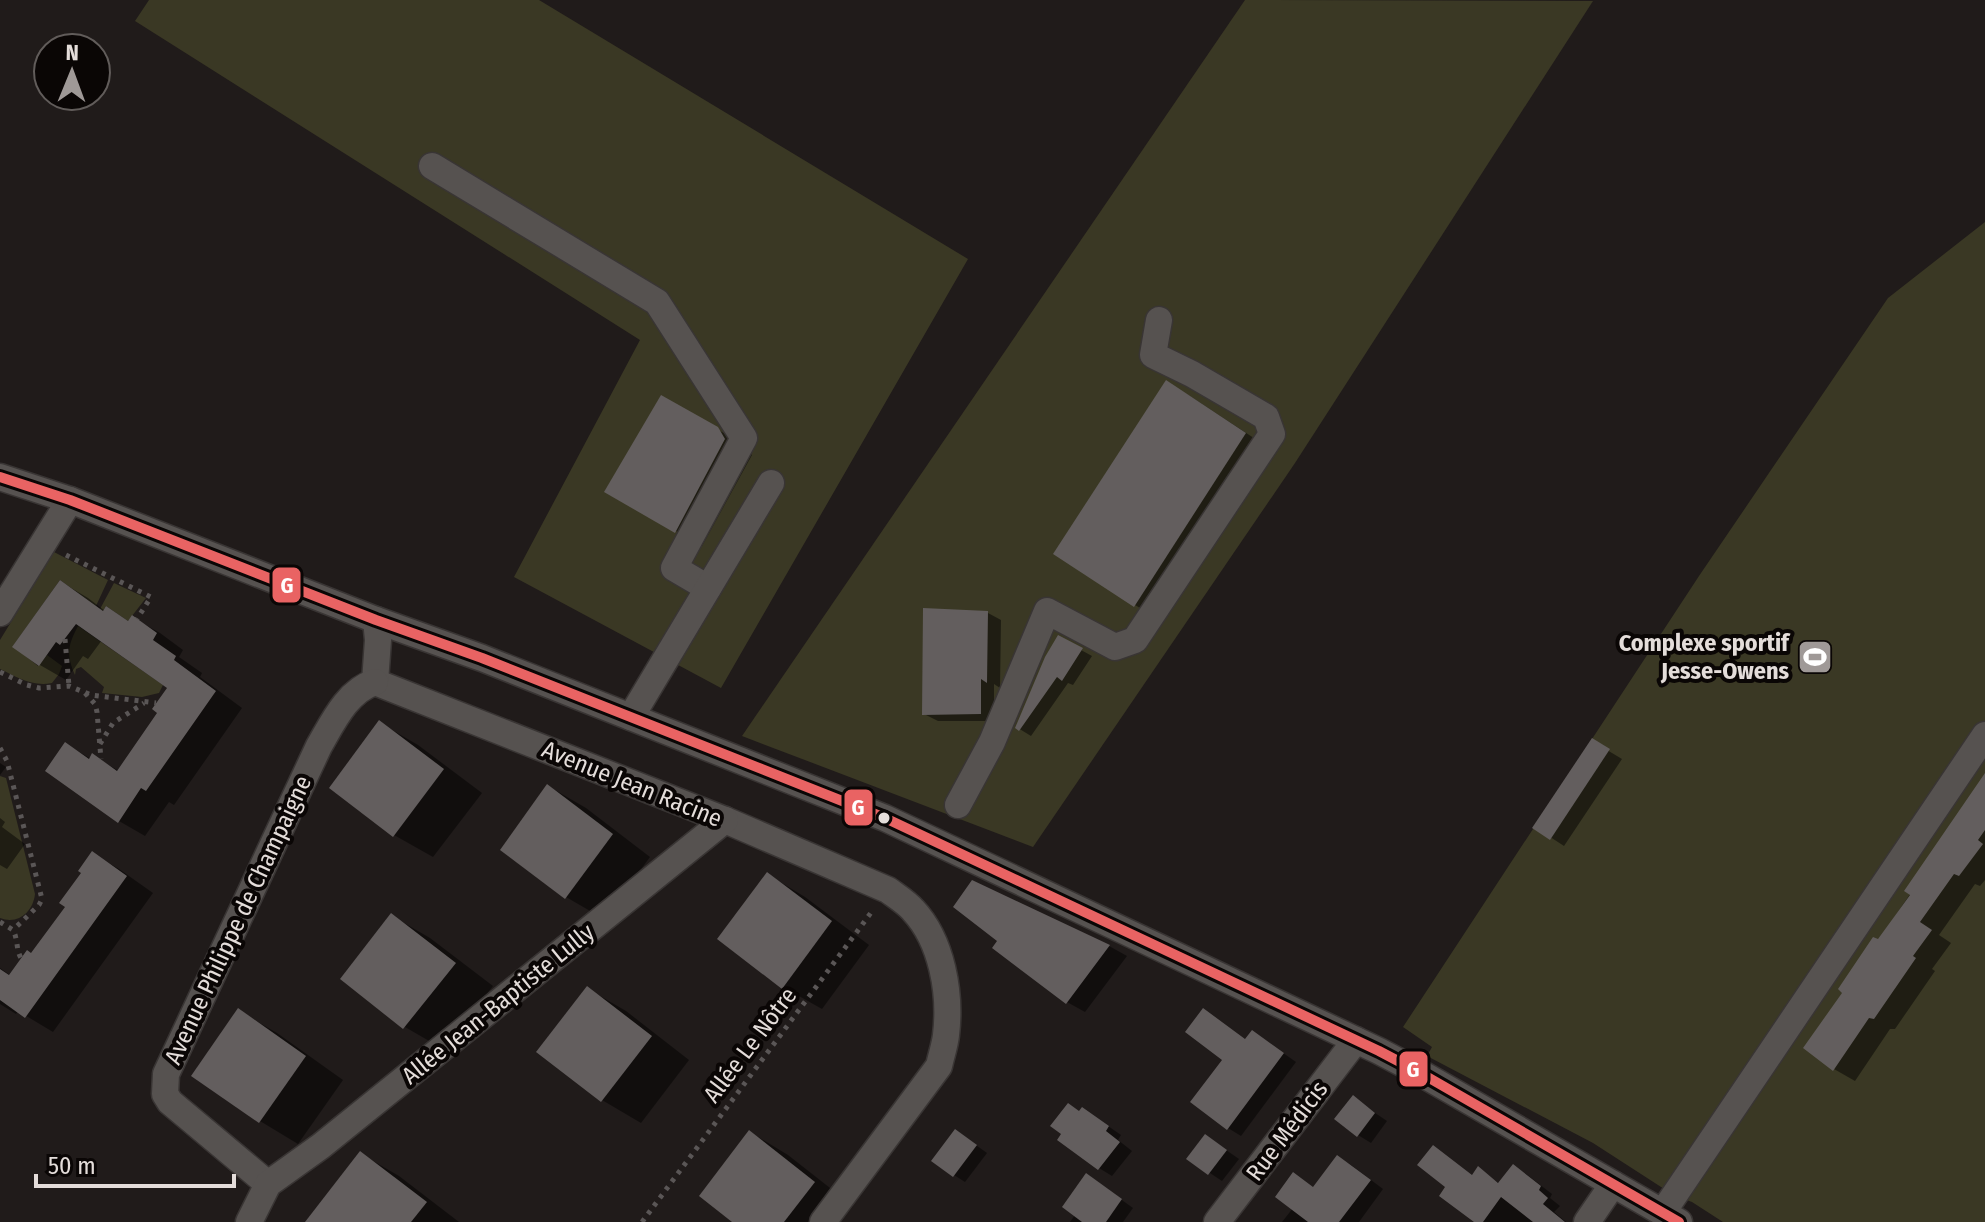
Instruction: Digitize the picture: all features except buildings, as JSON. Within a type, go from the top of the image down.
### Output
[{"type":"street","points":[[432,166],[657,302],[744,438],[674,568],[708,588]]},
{"type":"street","points":[[958,805],[992,742],[1047,611],[1115,647],[1135,640],[1272,434],[1266,417],[1153,355],[1159,320]]},
{"type":"street","points":[[0,477],[70,500],[376,620],[482,658],[885,818],[1356,1040],[1417,1071],[1671,1217],[1985,735]]},
{"type":"street","points":[[631,717],[771,483]]},
{"type":"street","points":[[0,613],[70,500]]},
{"type":"street","points":[[375,682],[376,620]]},
{"type":"street","name":"Avenue Jean Racine","points":[[375,682],[725,820],[888,890],[911,908],[928,929],[941,964],[948,1002],[946,1037],[939,1066],[823,1222]]},
{"type":"street","name":"Avenue Philippe de Champaigne","points":[[268,1184],[170,1102],[165,1094],[166,1074],[319,746],[355,693],[375,682]]},
{"type":"street","name":"Allée Jean-Baptiste Lully","points":[[268,1184],[321,1146],[725,820]]},
{"type":"street","name":"Rue Médicis","points":[[1217,1222],[1356,1040]]},
{"type":"street","points":[[249,1222],[268,1184]]},
{"type":"street","points":[[1587,1222],[1613,1184]]},
{"type":"path","points":[[44,543],[151,597],[137,619]]},
{"type":"path","points":[[65,639],[69,686]]},
{"type":"path","points":[[0,672],[39,688],[69,686],[117,699],[156,703]]},
{"type":"path","points":[[85,692],[95,704],[97,712],[101,759]]},
{"type":"path","points":[[99,745],[113,723],[146,702]]},
{"type":"path","points":[[0,748],[7,761],[42,899],[13,930]]},
{"type":"path","name":"Allée Le Nôtre","points":[[642,1222],[888,890]]},
{"type":"path","points":[[0,922],[13,930],[21,958]]},
{"type":"shaded area","points":[[149,0],[539,0],[968,259],[721,688],[514,577],[640,340],[135,21]]},
{"type":"shaded area","points":[[1245,0],[1593,1],[1295,463],[1033,847],[742,736]]},
{"type":"shaded area","name":"Complexe sportif Jesse-Owens","points":[[1985,222],[1985,1222],[1723,1222],[1692,1202],[1675,1196],[1593,1143],[1427,1056],[1432,1047],[1403,1027],[1699,576],[1888,298]]},
{"type":"shaded area","points":[[54,552],[108,580],[96,606],[60,580],[13,646],[38,666],[47,655],[62,666],[52,683],[38,684],[0,669],[0,640]]},
{"type":"shaded area","points":[[114,583],[146,598],[128,621],[106,606],[103,611],[100,609]]},
{"type":"shaded area","points":[[78,626],[163,685],[159,693],[142,697],[102,693],[104,687],[81,667],[76,669],[75,675],[69,650]]},
{"type":"shaded area","points":[[0,776],[6,778],[35,894],[28,911],[13,920],[0,918]]},
{"type":"transit line","name":"G","points":[[0,477],[70,500],[376,620],[482,658],[885,818],[1379,1051],[1679,1222]]},
{"type":"place","name":"Complexe sportif Jesse-Owens","points":[[1815,657]]}]
